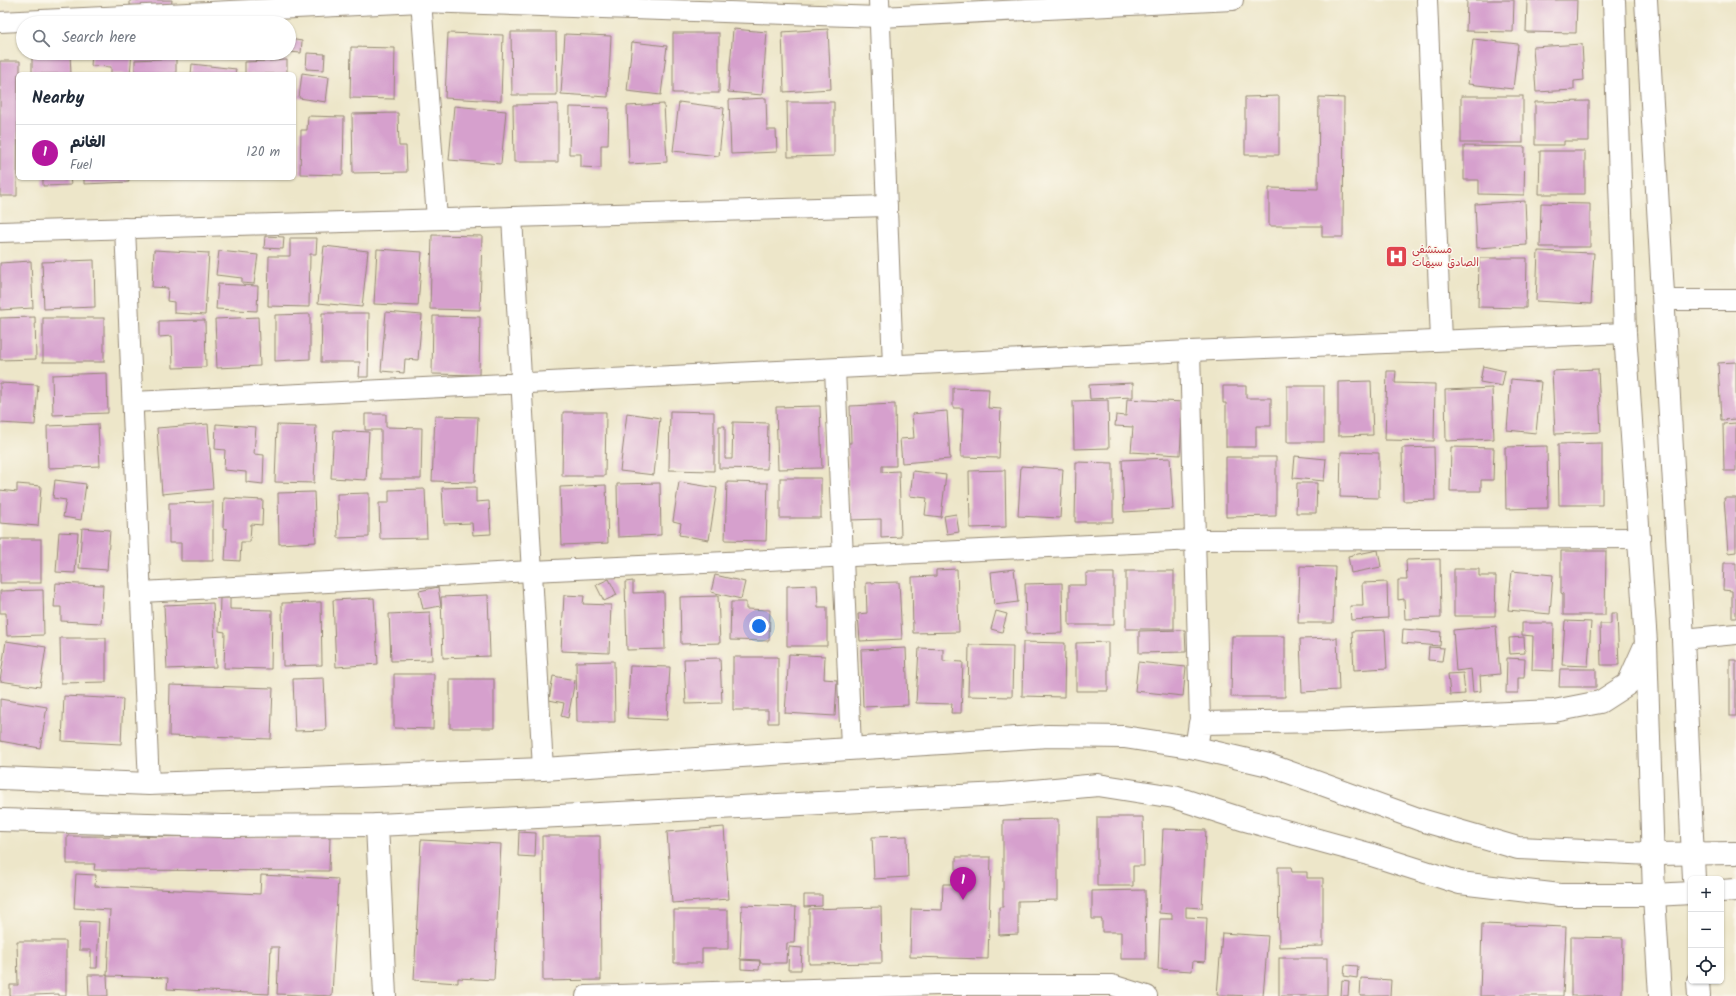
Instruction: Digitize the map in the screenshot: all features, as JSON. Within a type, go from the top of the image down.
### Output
[{"type":"street","points":[[120,16],[421,1],[879,9],[1233,0]]},
{"type":"street","points":[[1427,0],[1441,340]]},
{"type":"street","points":[[1614,0],[1625,333],[1646,644],[1652,854],[1660,996]]},
{"type":"street","points":[[1646,0],[1683,639],[1694,876]]},
{"type":"street","points":[[421,1],[437,219]]},
{"type":"street","points":[[879,9],[893,366]]},
{"type":"street","points":[[0,22],[16,21]]},
{"type":"street","points":[[0,232],[887,206]]},
{"type":"street","points":[[512,217],[543,769]]},
{"type":"street","points":[[125,228],[142,592],[149,784]]},
{"type":"street","points":[[1663,300],[1736,300]]},
{"type":"street","points":[[133,402],[1190,351],[1625,333]]},
{"type":"street","points":[[1190,351],[1200,723],[1196,748]]},
{"type":"street","points":[[835,369],[842,556],[852,748]]},
{"type":"street","points":[[142,592],[532,571],[1196,540],[1640,538]]},
{"type":"street","points":[[1683,639],[1736,634]]},
{"type":"street","points":[[1200,723],[1330,721],[1554,711],[1600,702],[1628,684],[1646,644]]},
{"type":"street","points":[[0,778],[149,784],[543,769],[1048,736],[1124,737],[1196,748],[1269,765],[1421,820],[1518,848],[1652,854],[1736,853]]},
{"type":"street","points":[[0,820],[222,826],[377,825],[1001,794],[1098,786],[1174,797],[1245,820],[1369,854],[1460,883],[1560,895],[1654,895],[1688,893]]},
{"type":"street","points":[[377,825],[384,996]]},
{"type":"street","points":[[1724,891],[1736,890]]},
{"type":"street","points":[[1698,984],[1699,996]]},
{"type":"street","points":[[588,996],[1113,990],[1147,996]]},
{"type":"building","points":[[130,0],[172,0],[171,9],[130,5]]},
{"type":"building","points":[[1467,0],[1514,0],[1513,32],[1466,31]]},
{"type":"building","points":[[1527,0],[1577,0],[1576,33],[1526,32]]},
{"type":"building","points":[[733,29],[767,32],[762,95],[728,92]]},
{"type":"building","points":[[828,29],[831,89],[784,92],[782,32]]},
{"type":"building","points":[[511,32],[556,32],[557,95],[512,95]]},
{"type":"building","points":[[448,33],[503,35],[501,101],[445,98]]},
{"type":"building","points":[[673,33],[719,33],[719,93],[673,93]]},
{"type":"building","points":[[565,34],[611,36],[608,97],[561,94]]},
{"type":"building","points":[[1473,39],[1518,44],[1513,89],[1468,84]]},
{"type":"building","points":[[296,40],[302,41],[301,53],[296,53]]},
{"type":"building","points":[[632,42],[667,46],[661,95],[627,91]]},
{"type":"building","points":[[1582,44],[1584,80],[1574,81],[1574,90],[1536,92],[1533,47]]},
{"type":"building","points":[[351,47],[395,48],[394,99],[350,98]]},
{"type":"building","points":[[307,53],[325,54],[324,70],[306,69]]},
{"type":"building","points":[[32,60],[70,60],[71,72],[32,72]]},
{"type":"building","points":[[91,60],[131,60],[130,72],[111,72],[111,67],[91,66]]},
{"type":"building","points":[[135,60],[176,60],[176,72],[135,72]]},
{"type":"building","points":[[287,60],[287,72],[245,72],[245,62]]},
{"type":"building","points":[[0,61],[20,61],[20,72],[16,72],[17,196],[0,196]]},
{"type":"building","points":[[192,64],[236,69],[235,72],[191,72]]},
{"type":"building","points":[[302,73],[329,77],[326,102],[299,98]]},
{"type":"building","points":[[1279,96],[1279,155],[1245,155],[1245,97]]},
{"type":"building","points":[[1461,96],[1523,96],[1523,143],[1461,143]]},
{"type":"building","points":[[1319,97],[1344,98],[1343,237],[1322,237],[1322,226],[1269,226],[1269,188],[1318,189]]},
{"type":"building","points":[[766,98],[767,130],[776,130],[777,152],[731,154],[729,100]]},
{"type":"building","points":[[1589,101],[1589,141],[1564,141],[1564,145],[1535,145],[1535,102]]},
{"type":"building","points":[[679,102],[724,108],[719,156],[673,151]]},
{"type":"building","points":[[787,102],[834,102],[834,156],[788,157]]},
{"type":"building","points":[[558,104],[558,162],[514,162],[513,105]]},
{"type":"building","points":[[664,104],[667,162],[629,164],[627,106]]},
{"type":"building","points":[[454,106],[506,111],[501,164],[449,160]]},
{"type":"building","points":[[570,107],[609,108],[608,145],[601,145],[601,168],[581,167],[581,154],[569,154]]},
{"type":"building","points":[[398,113],[399,146],[406,146],[407,172],[353,173],[352,114]]},
{"type":"building","points":[[308,116],[344,117],[343,175],[300,174],[301,130],[307,130]]},
{"type":"building","points":[[1464,146],[1525,147],[1524,195],[1479,194],[1479,180],[1464,180]]},
{"type":"building","points":[[1540,151],[1585,151],[1585,194],[1539,194]]},
{"type":"building","points":[[43,180],[70,180],[71,185],[43,186]]},
{"type":"building","points":[[84,180],[128,180],[129,182],[84,184]]},
{"type":"building","points":[[1525,201],[1527,245],[1477,248],[1475,204]]},
{"type":"building","points":[[1541,203],[1590,204],[1590,247],[1540,247]]},
{"type":"building","points":[[432,235],[482,236],[480,310],[430,309]]},
{"type":"building","points":[[265,236],[284,237],[283,249],[264,248]]},
{"type":"building","points":[[290,238],[317,238],[316,254],[310,254],[309,307],[268,306],[269,256],[290,256]]},
{"type":"building","points":[[324,246],[368,251],[362,307],[318,303]]},
{"type":"building","points":[[377,249],[422,252],[418,306],[374,304]]},
{"type":"building","points":[[154,250],[209,253],[205,315],[174,313],[174,302],[167,301],[168,288],[152,287]]},
{"type":"building","points":[[219,251],[258,255],[254,284],[242,283],[242,278],[216,275]]},
{"type":"building","points":[[1538,251],[1594,253],[1591,304],[1536,301]]},
{"type":"building","points":[[1479,258],[1527,258],[1526,308],[1478,307]]},
{"type":"building","points":[[94,260],[95,307],[44,309],[42,262]]},
{"type":"building","points":[[31,261],[33,308],[0,310],[0,263]]},
{"type":"building","points":[[218,284],[258,286],[257,311],[216,309]]},
{"type":"building","points":[[386,312],[422,315],[418,360],[405,359],[404,373],[381,371]]},
{"type":"building","points":[[322,313],[369,313],[368,377],[359,377],[360,362],[321,362]]},
{"type":"building","points":[[310,314],[310,359],[275,361],[275,315]]},
{"type":"building","points":[[433,316],[480,317],[479,375],[432,374]]},
{"type":"building","points":[[35,317],[36,359],[0,360],[0,318]]},
{"type":"building","points":[[258,317],[260,366],[217,368],[215,319]]},
{"type":"building","points":[[43,318],[104,318],[104,362],[43,362]]},
{"type":"building","points":[[205,320],[206,367],[173,368],[172,336],[159,337],[159,321]]},
{"type":"building","points":[[1736,362],[1736,419],[1721,420],[1718,363]]},
{"type":"building","points":[[1483,366],[1505,371],[1502,386],[1480,382]]},
{"type":"building","points":[[1598,369],[1601,432],[1555,434],[1552,371]]},
{"type":"building","points":[[1387,371],[1396,371],[1395,383],[1435,384],[1434,441],[1385,440]]},
{"type":"building","points":[[107,373],[108,413],[53,415],[52,375]]},
{"type":"building","points":[[1511,379],[1541,382],[1536,433],[1507,430]]},
{"type":"building","points":[[1371,381],[1373,435],[1338,436],[1338,382]]},
{"type":"building","points":[[0,383],[38,385],[35,425],[0,423]]},
{"type":"building","points":[[1133,383],[1133,397],[1090,399],[1089,385]]},
{"type":"building","points":[[1223,386],[1246,386],[1246,398],[1271,398],[1271,426],[1256,426],[1256,447],[1226,447],[1226,403],[1223,403]]},
{"type":"building","points":[[1287,386],[1324,386],[1324,442],[1287,442]]},
{"type":"building","points":[[953,388],[989,389],[988,408],[1001,409],[999,458],[961,457],[963,408],[953,408]]},
{"type":"building","points":[[1492,388],[1494,439],[1446,441],[1445,390]]},
{"type":"building","points":[[1127,399],[1183,402],[1180,455],[1131,452],[1133,427],[1115,426],[1116,415],[1126,416]]},
{"type":"building","points":[[1108,400],[1109,448],[1074,449],[1073,401]]},
{"type":"building","points":[[895,404],[896,466],[882,466],[882,472],[899,471],[901,537],[881,538],[881,519],[850,520],[848,443],[851,443],[850,406]]},
{"type":"building","points":[[820,406],[822,468],[778,469],[776,407]]},
{"type":"building","points":[[670,411],[714,412],[714,471],[669,470]]},
{"type":"building","points":[[947,411],[950,459],[902,463],[900,439],[914,438],[912,414]]},
{"type":"building","points":[[563,412],[606,412],[605,476],[562,476]]},
{"type":"building","points":[[627,413],[660,418],[654,475],[620,471]]},
{"type":"building","points":[[365,414],[386,414],[386,427],[422,428],[421,479],[381,479],[381,430],[365,430]]},
{"type":"building","points":[[435,416],[478,417],[475,482],[432,481]]},
{"type":"building","points":[[733,422],[768,423],[767,469],[719,468],[719,426],[725,426],[725,459],[732,459]]},
{"type":"building","points":[[1736,423],[1736,471],[1724,471],[1723,424]]},
{"type":"building","points":[[98,424],[100,466],[48,468],[47,426]]},
{"type":"building","points":[[208,424],[213,489],[162,494],[157,428]]},
{"type":"building","points":[[216,424],[256,427],[254,454],[264,455],[263,484],[246,482],[246,472],[224,470],[225,450],[215,449]]},
{"type":"building","points":[[277,425],[316,426],[314,483],[275,482]]},
{"type":"building","points":[[334,430],[369,432],[366,480],[331,478]]},
{"type":"building","points":[[1602,443],[1602,505],[1559,505],[1558,444]]},
{"type":"building","points":[[1547,446],[1548,508],[1506,509],[1505,447]]},
{"type":"building","points":[[1434,447],[1435,500],[1403,501],[1402,448]]},
{"type":"building","points":[[1451,447],[1494,448],[1493,480],[1481,480],[1481,491],[1450,491]]},
{"type":"building","points":[[1341,452],[1379,453],[1379,498],[1340,497]]},
{"type":"building","points":[[1295,456],[1326,459],[1324,481],[1293,478]]},
{"type":"building","points":[[1226,457],[1276,457],[1276,516],[1226,517]]},
{"type":"building","points":[[1170,458],[1173,509],[1124,512],[1122,460]]},
{"type":"building","points":[[1076,462],[1113,463],[1113,522],[1075,522]]},
{"type":"building","points":[[1021,466],[1063,469],[1060,518],[1018,516]]},
{"type":"building","points":[[1005,470],[1006,527],[970,528],[969,471]]},
{"type":"building","points":[[913,471],[946,475],[941,517],[925,515],[927,498],[910,496]]},
{"type":"building","points":[[780,478],[821,478],[821,518],[780,518]]},
{"type":"building","points":[[55,480],[86,484],[81,520],[63,517],[66,500],[53,498]]},
{"type":"building","points":[[679,482],[717,488],[709,540],[679,535],[681,523],[673,521]]},
{"type":"building","points":[[727,482],[768,483],[766,541],[725,540]]},
{"type":"building","points":[[660,483],[661,535],[618,537],[617,484]]},
{"type":"building","points":[[1297,483],[1317,483],[1316,513],[1296,513]]},
{"type":"building","points":[[17,484],[41,486],[38,526],[0,523],[0,490],[17,492]]},
{"type":"building","points":[[606,485],[608,543],[562,545],[560,487]]},
{"type":"building","points":[[476,487],[476,502],[489,501],[491,534],[473,535],[472,523],[444,524],[442,488]]},
{"type":"building","points":[[425,489],[427,538],[380,539],[379,503],[389,503],[389,490]]},
{"type":"building","points":[[314,492],[316,542],[279,544],[278,493]]},
{"type":"building","points":[[369,493],[369,537],[338,538],[337,494]]},
{"type":"building","points":[[224,498],[263,500],[262,525],[251,524],[250,542],[241,542],[240,561],[225,560],[227,529],[223,528]]},
{"type":"building","points":[[1724,498],[1736,498],[1736,552],[1728,553]]},
{"type":"building","points":[[213,502],[213,561],[181,561],[181,543],[169,543],[169,503]]},
{"type":"building","points":[[956,514],[959,532],[947,534],[944,516]]},
{"type":"building","points":[[82,528],[110,530],[107,570],[79,568]]},
{"type":"building","points":[[59,532],[78,533],[75,573],[56,572]]},
{"type":"building","points":[[0,539],[41,539],[41,583],[0,583]]},
{"type":"building","points":[[1378,550],[1381,567],[1351,573],[1348,556]]},
{"type":"building","points":[[1561,551],[1606,551],[1605,615],[1563,615],[1563,594],[1561,593]]},
{"type":"building","points":[[1440,559],[1441,618],[1405,619],[1404,599],[1398,600],[1398,580],[1407,580],[1406,560]]},
{"type":"building","points":[[1724,563],[1736,563],[1736,618],[1732,618],[1732,591],[1723,590]]},
{"type":"building","points":[[1300,566],[1335,567],[1333,623],[1298,623]]},
{"type":"building","points":[[957,569],[959,632],[913,633],[912,577],[936,576],[936,570]]},
{"type":"building","points":[[1014,569],[1018,602],[994,605],[991,572]]},
{"type":"building","points":[[1454,569],[1479,569],[1479,576],[1496,576],[1495,616],[1454,616]]},
{"type":"building","points":[[1126,571],[1174,571],[1174,629],[1126,629]]},
{"type":"building","points":[[1512,571],[1553,575],[1550,614],[1508,610]]},
{"type":"building","points":[[1086,573],[1114,573],[1114,625],[1069,625],[1069,585],[1086,585]]},
{"type":"building","points":[[715,575],[745,582],[741,599],[711,592]]},
{"type":"building","points":[[609,579],[617,595],[604,601],[596,585]]},
{"type":"building","points":[[633,581],[633,593],[664,592],[665,649],[627,650],[625,582]]},
{"type":"building","points":[[899,582],[902,639],[860,641],[858,614],[867,613],[866,583]]},
{"type":"building","points":[[1387,582],[1388,618],[1351,620],[1350,606],[1363,606],[1362,583]]},
{"type":"building","points":[[56,583],[103,585],[101,623],[61,621],[61,607],[54,607]]},
{"type":"building","points":[[1062,583],[1063,633],[1026,634],[1025,584]]},
{"type":"building","points":[[817,585],[818,607],[827,607],[827,646],[787,646],[787,586]]},
{"type":"building","points":[[438,587],[441,606],[423,609],[419,591]]},
{"type":"building","points":[[43,590],[44,635],[7,636],[6,613],[0,613],[0,591]]},
{"type":"building","points":[[488,595],[490,656],[443,658],[441,597]]},
{"type":"building","points":[[564,595],[584,596],[583,604],[611,605],[609,653],[561,651]]},
{"type":"building","points":[[718,596],[720,643],[681,644],[680,597]]},
{"type":"building","points":[[220,598],[230,598],[230,609],[272,610],[271,669],[224,668],[225,632],[219,631]]},
{"type":"building","points":[[374,598],[378,664],[336,667],[333,600]]},
{"type":"building","points":[[321,602],[322,665],[283,666],[282,603]]},
{"type":"building","points":[[731,602],[746,602],[746,609],[770,610],[769,641],[730,640]]},
{"type":"building","points":[[213,603],[216,667],[167,669],[164,605]]},
{"type":"building","points":[[996,611],[1007,614],[1002,632],[991,629]]},
{"type":"building","points":[[430,612],[432,660],[391,661],[389,614]]},
{"type":"building","points":[[1611,613],[1617,613],[1619,665],[1601,665],[1600,624],[1611,624]]},
{"type":"building","points":[[1565,621],[1591,622],[1588,666],[1562,665]]},
{"type":"building","points":[[1522,623],[1554,623],[1553,671],[1532,670],[1533,636],[1522,635]]},
{"type":"building","points":[[1496,626],[1500,674],[1480,676],[1481,691],[1473,692],[1471,669],[1456,671],[1453,630]]},
{"type":"building","points":[[1403,629],[1441,632],[1440,646],[1402,643]]},
{"type":"building","points":[[1185,630],[1186,652],[1139,653],[1139,631]]},
{"type":"building","points":[[1385,630],[1387,668],[1354,670],[1352,631]]},
{"type":"building","points":[[1232,636],[1285,636],[1285,697],[1231,697]]},
{"type":"building","points":[[1524,637],[1525,653],[1510,654],[1509,638]]},
{"type":"building","points":[[60,638],[106,638],[106,682],[61,683]]},
{"type":"building","points":[[1337,638],[1339,690],[1302,692],[1300,639]]},
{"type":"building","points":[[6,641],[46,647],[40,687],[0,681]]},
{"type":"building","points":[[1023,642],[1065,643],[1064,697],[1022,696]]},
{"type":"building","points":[[1108,642],[1108,691],[1076,691],[1076,643]]},
{"type":"building","points":[[969,645],[1013,646],[1012,697],[968,696]]},
{"type":"building","points":[[1429,647],[1444,648],[1442,661],[1428,660]]},
{"type":"building","points":[[906,648],[908,705],[863,707],[861,650]]},
{"type":"building","points":[[919,648],[943,649],[943,661],[963,662],[961,713],[951,713],[952,704],[916,703]]},
{"type":"building","points":[[789,654],[825,656],[824,679],[837,680],[835,716],[785,713]]},
{"type":"building","points":[[733,657],[778,657],[778,723],[768,723],[768,710],[733,710]]},
{"type":"building","points":[[720,658],[722,703],[686,704],[684,659]]},
{"type":"building","points":[[1507,658],[1525,659],[1524,678],[1518,678],[1518,693],[1506,693]]},
{"type":"building","points":[[1730,660],[1736,660],[1736,716],[1730,716]]},
{"type":"building","points":[[614,661],[615,722],[577,722],[576,662]]},
{"type":"building","points":[[1138,662],[1186,667],[1183,696],[1135,691]]},
{"type":"building","points":[[630,666],[670,667],[667,720],[627,718]]},
{"type":"building","points":[[1560,669],[1596,669],[1596,687],[1559,687]]},
{"type":"building","points":[[1463,673],[1465,694],[1450,695],[1448,674]]},
{"type":"building","points":[[394,674],[434,674],[433,729],[394,728]]},
{"type":"building","points":[[553,676],[575,680],[568,718],[561,716],[564,703],[549,700]]},
{"type":"building","points":[[324,678],[326,730],[295,731],[293,679]]},
{"type":"building","points":[[450,679],[494,679],[494,728],[450,728]]},
{"type":"building","points":[[170,685],[273,688],[271,739],[169,736]]},
{"type":"building","points":[[64,696],[123,699],[121,744],[62,741]]},
{"type":"building","points":[[0,699],[47,707],[40,748],[0,741]]},
{"type":"building","points":[[1097,817],[1143,817],[1144,866],[1133,866],[1133,886],[1097,886]]},
{"type":"building","points":[[1058,819],[1058,900],[1018,901],[1018,934],[999,935],[999,907],[1003,907],[1003,820]]},
{"type":"building","points":[[724,827],[729,899],[672,903],[667,832]]},
{"type":"building","points":[[1163,829],[1206,830],[1202,908],[1186,907],[1186,917],[1207,918],[1205,962],[1193,961],[1192,971],[1158,969],[1160,919],[1172,919],[1172,914],[1159,913]]},
{"type":"building","points":[[519,832],[536,833],[535,857],[518,856]]},
{"type":"building","points":[[67,836],[330,837],[329,871],[94,870],[95,864],[67,864]]},
{"type":"building","points":[[542,836],[600,836],[601,980],[543,981]]},
{"type":"building","points":[[907,836],[908,877],[874,879],[872,837]]},
{"type":"building","points":[[421,840],[501,844],[494,980],[458,978],[458,983],[414,980]]},
{"type":"building","points":[[956,857],[991,857],[988,959],[910,957],[911,909],[942,910],[943,884],[956,884]]},
{"type":"building","points":[[1278,867],[1291,867],[1292,872],[1307,872],[1307,878],[1323,878],[1323,946],[1279,947]]},
{"type":"building","points":[[76,874],[96,875],[95,886],[260,894],[261,875],[338,879],[332,996],[277,994],[279,947],[271,947],[269,994],[167,989],[168,978],[107,976],[110,910],[74,908]]},
{"type":"building","points":[[1145,890],[1146,959],[1121,959],[1121,932],[1102,932],[1102,919],[1092,919],[1092,891]]},
{"type":"building","points":[[804,895],[822,895],[822,906],[804,907]]},
{"type":"building","points":[[742,905],[796,907],[794,943],[787,943],[786,963],[760,963],[760,960],[740,959]]},
{"type":"building","points":[[881,907],[882,963],[809,964],[809,909]]},
{"type":"building","points":[[674,910],[728,910],[728,949],[702,949],[702,963],[674,963]]},
{"type":"building","points":[[80,921],[99,922],[97,968],[91,968],[91,950],[79,950]]},
{"type":"building","points":[[1482,924],[1566,927],[1563,996],[1480,996]]},
{"type":"building","points":[[1222,933],[1268,936],[1263,996],[1217,995]]},
{"type":"building","points":[[1571,937],[1623,938],[1622,996],[1571,996]]},
{"type":"building","points":[[17,941],[66,941],[66,996],[59,996],[59,994],[10,996],[10,985],[18,985]]},
{"type":"building","points":[[789,947],[802,948],[801,970],[788,970]]},
{"type":"building","points":[[1279,958],[1327,958],[1327,996],[1279,996]]},
{"type":"building","points":[[741,960],[760,961],[759,970],[741,969]]},
{"type":"building","points":[[1345,965],[1358,966],[1357,978],[1344,976]]},
{"type":"building","points":[[88,975],[107,975],[108,996],[89,996]]},
{"type":"building","points":[[1361,978],[1391,980],[1390,996],[1360,996]]},
{"type":"building","points":[[1342,980],[1349,981],[1348,996],[1341,996]]},
{"type":"place","name":"مستشفى الصادق سيهات","points":[[1396,256]]},
{"type":"place","name":"الغانم","points":[[963,900]]}]
